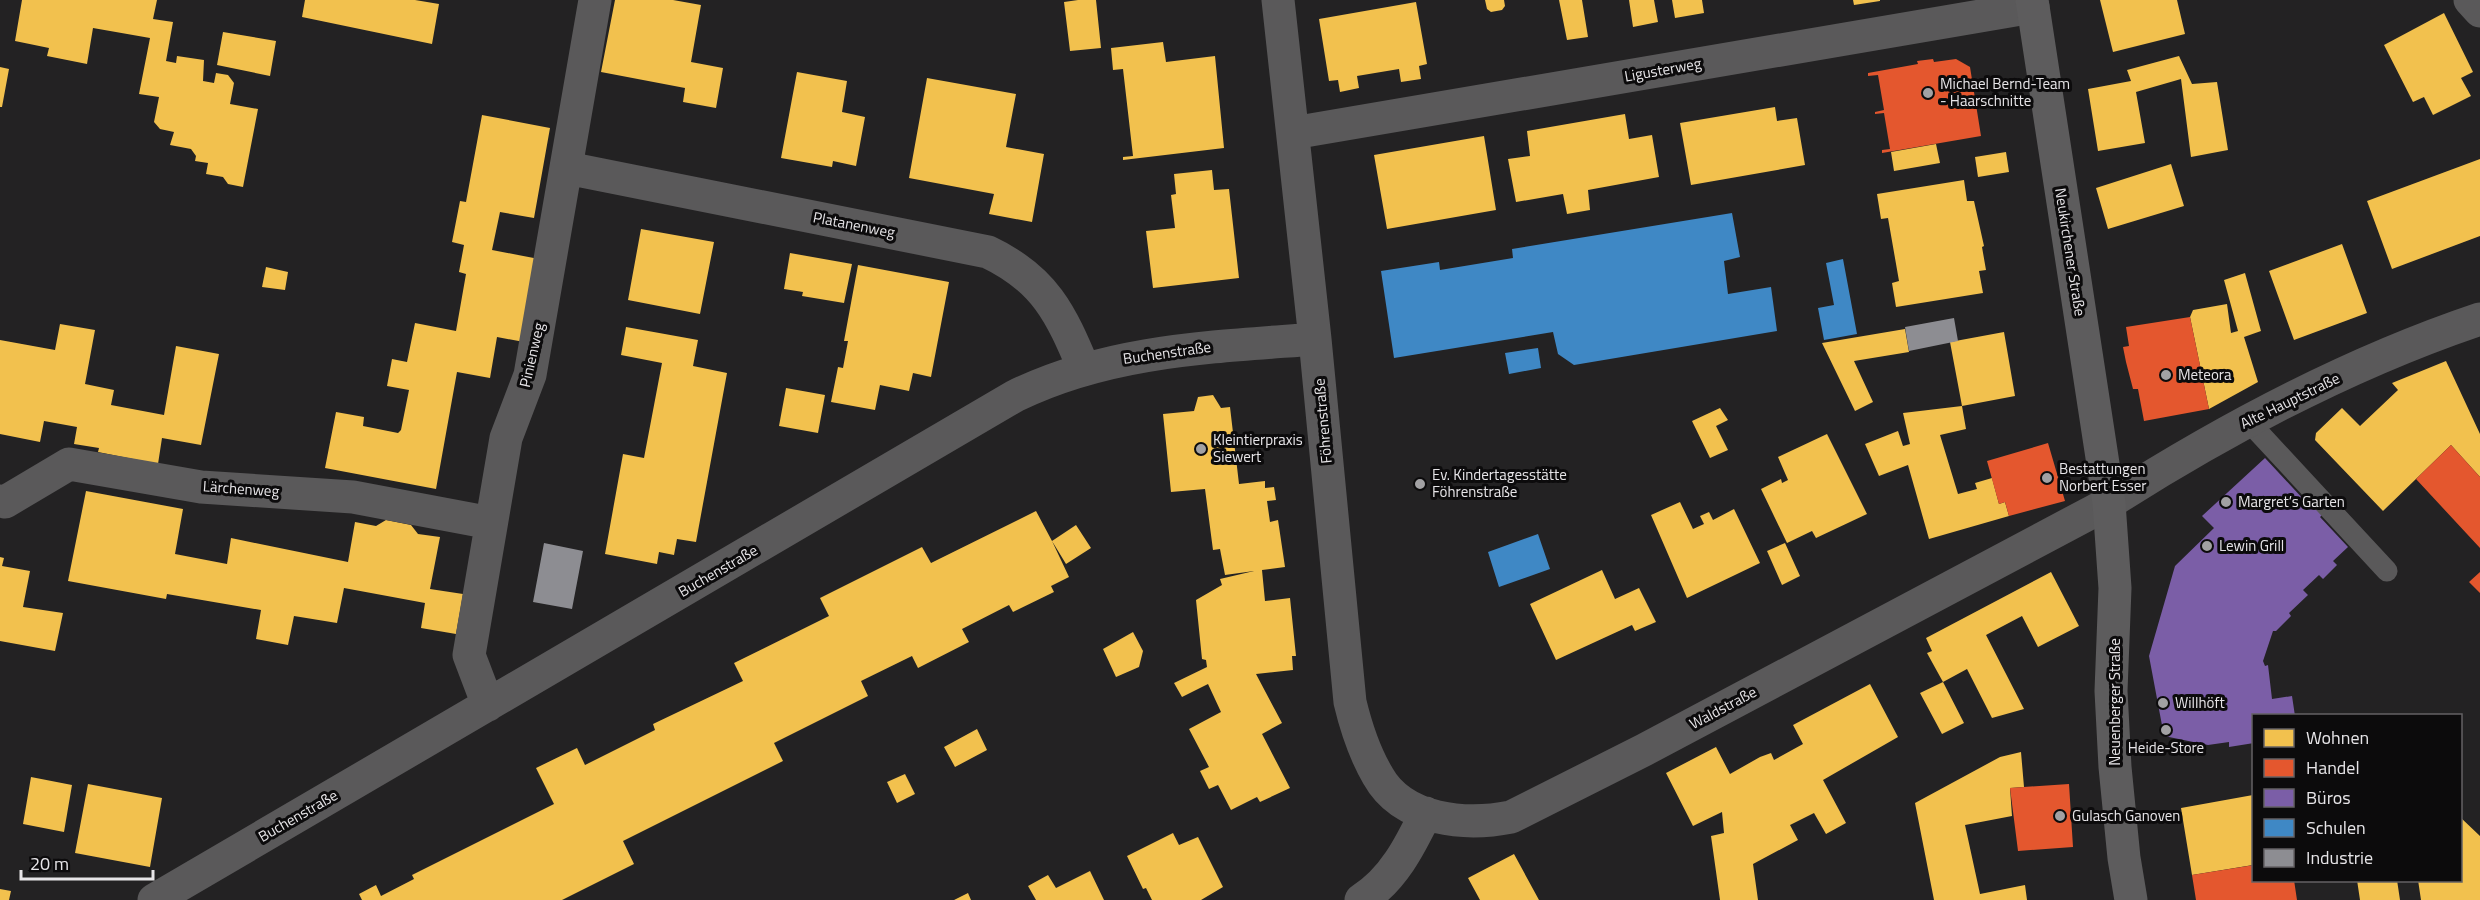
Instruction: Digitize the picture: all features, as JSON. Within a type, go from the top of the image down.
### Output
[{"type":"street","name":"Pinienweg","points":[[488,705],[470,655],[506,438],[530,375],[595,0]]},
{"type":"street","name":"Föhrenstraße","points":[[1278,0],[1315,339],[1350,702],[1356,728],[1378,776],[1391,792],[1406,804],[1426,813]]},
{"type":"street","points":[[2470,0],[2480,11]]},
{"type":"street","name":"Ligusterweg","points":[[1293,133],[2033,3]]},
{"type":"street","name":"Neukirchener Straße","points":[[2033,3],[2109,503]]},
{"type":"street","name":"Platanenweg","points":[[567,168],[988,252],[1013,264],[1050,299],[1062,317],[1084,369]]},
{"type":"street","name":"Alte Hauptstraße","points":[[2109,503],[2169,465],[2248,421],[2335,379],[2480,320]]},
{"type":"street","name":"Buchenstraße","points":[[154,900],[1015,396],[1044,382],[1130,356],[1315,339]]},
{"type":"street","name":"Lärchenweg","points":[[0,501],[5,502],[69,464],[201,487],[353,497],[491,523]]},
{"type":"street","name":"Waldstraße","points":[[1426,813],[1461,822],[1511,817],[1644,750],[2109,503]]},
{"type":"street","name":"Neuenberger Straße","points":[[2109,503],[2115,588],[2111,691],[2115,767],[2124,858],[2132,900]]},
{"type":"street","points":[[1361,900],[1388,877],[1408,852],[1426,813]]},
{"type":"lane","points":[[2248,421],[2387,571]]},
{"type":"building: Wohnen","points":[[22,0],[157,0],[153,19],[173,22],[166,61],[176,63],[177,56],[204,60],[203,81],[214,83],[216,73],[228,75],[234,83],[230,104],[258,109],[243,187],[228,184],[223,177],[206,174],[208,163],[195,161],[196,156],[191,149],[170,145],[174,132],[160,129],[154,122],[159,97],[139,94],[150,38],[93,28],[87,64],[47,56],[49,48],[15,41]]},
{"type":"building: Wohnen","points":[[305,0],[415,0],[439,4],[432,44],[302,17]]},
{"type":"building: Wohnen","points":[[615,0],[673,0],[701,5],[691,62],[723,68],[716,108],[683,102],[685,88],[601,72]]},
{"type":"building: Wohnen","points":[[1096,0],[1101,48],[1070,51],[1064,2]]},
{"type":"building: Wohnen","points":[[1485,0],[1504,0],[1505,6],[1502,10],[1491,12],[1487,9]]},
{"type":"building: Wohnen","points":[[1559,0],[1582,0],[1588,37],[1567,40]]},
{"type":"building: Wohnen","points":[[1629,0],[1654,0],[1658,22],[1633,27]]},
{"type":"building: Wohnen","points":[[1672,0],[1702,0],[1704,13],[1675,18]]},
{"type":"building: Wohnen","points":[[1853,0],[1880,0],[1880,1],[1854,5]]},
{"type":"building: Wohnen","points":[[2100,0],[2177,0],[2185,34],[2113,52]]},
{"type":"building: Wohnen","points":[[1416,2],[1427,64],[1419,66],[1421,79],[1401,82],[1399,69],[1357,76],[1359,88],[1340,92],[1338,80],[1329,81],[1319,19]]},
{"type":"building: Wohnen","points":[[2444,13],[2473,72],[2461,78],[2471,96],[2433,115],[2424,97],[2413,102],[2384,45]]},
{"type":"building: Wohnen","points":[[223,32],[276,41],[270,76],[217,65]]},
{"type":"building: Wohnen","points":[[1163,42],[1166,62],[1215,56],[1224,148],[1123,160],[1123,157],[1133,156],[1123,69],[1113,70],[1111,48]]},
{"type":"building: Wohnen","points":[[2179,56],[2192,84],[2217,82],[2228,150],[2191,157],[2181,79],[2136,92],[2145,143],[2098,151],[2088,89],[2131,81],[2127,70]]},
{"type":"building: Wohnen","points":[[0,67],[9,69],[2,107],[0,107]]},
{"type":"building: Wohnen","points":[[797,72],[847,81],[842,112],[865,117],[856,166],[833,161],[832,167],[781,158]]},
{"type":"building: Wohnen","points":[[927,78],[1016,94],[1006,147],[1044,154],[1032,222],[989,214],[994,194],[909,178]]},
{"type":"building: Wohnen","points":[[1775,107],[1777,121],[1797,118],[1805,165],[1691,185],[1680,123]]},
{"type":"building: Wohnen","points":[[1625,114],[1629,139],[1652,135],[1659,177],[1588,190],[1590,210],[1567,214],[1563,194],[1516,202],[1508,159],[1530,156],[1527,131]]},
{"type":"building: Wohnen","points":[[482,115],[550,128],[534,218],[500,212],[492,250],[539,259],[524,342],[497,337],[490,378],[457,372],[436,489],[325,468],[336,412],[364,417],[363,426],[398,433],[401,430],[409,390],[387,386],[392,359],[407,362],[415,323],[456,331],[466,274],[459,272],[464,245],[452,242],[460,201],[466,202]]},
{"type":"building: Wohnen","points":[[1484,136],[1496,210],[1387,229],[1374,155]]},
{"type":"building: Wohnen","points":[[1936,144],[1940,163],[1894,171],[1891,152]]},
{"type":"building: Wohnen","points":[[2006,152],[2009,172],[1978,177],[1975,157]]},
{"type":"building: Wohnen","points":[[2480,159],[2480,236],[2392,269],[2367,201]]},
{"type":"building: Wohnen","points":[[2171,164],[2184,206],[2108,229],[2096,188]]},
{"type":"building: Wohnen","points":[[1212,170],[1214,190],[1229,189],[1239,278],[1153,288],[1146,231],[1175,228],[1171,195],[1176,194],[1174,174]]},
{"type":"building: Wohnen","points":[[1964,180],[1967,201],[1974,201],[1984,246],[1982,247],[1986,270],[1979,271],[1983,293],[1896,307],[1892,283],[1899,281],[1888,218],[1881,219],[1877,194]]},
{"type":"building: Wohnen","points":[[641,229],[714,242],[700,314],[628,300]]},
{"type":"building: Wohnen","points":[[2342,244],[2367,313],[2294,340],[2269,271]]},
{"type":"building: Wohnen","points":[[790,253],[852,264],[844,303],[802,296],[803,292],[784,289]]},
{"type":"building: Wohnen","points":[[858,265],[949,282],[931,377],[913,373],[909,391],[880,385],[875,410],[831,402],[838,367],[843,368],[848,341],[844,341]]},
{"type":"building: Wohnen","points":[[266,267],[288,272],[285,290],[262,287]]},
{"type":"building: Wohnen","points":[[2245,273],[2261,331],[2244,337],[2258,382],[2209,409],[2190,317],[2193,310],[2227,304],[2231,333],[2238,331],[2224,280]]},
{"type":"building: Wohnen","points":[[60,324],[95,330],[85,384],[114,390],[111,405],[164,415],[176,346],[219,354],[201,445],[162,438],[158,464],[98,452],[99,448],[74,444],[77,427],[44,421],[40,442],[0,434],[0,340],[55,350]]},
{"type":"building: Wohnen","points":[[626,327],[698,340],[693,366],[727,373],[696,542],[677,539],[674,555],[659,552],[657,564],[605,554],[623,454],[644,458],[662,363],[621,355]]},
{"type":"building: Wohnen","points":[[1905,329],[1909,352],[1854,361],[1873,402],[1855,411],[1822,343]]},
{"type":"building: Wohnen","points":[[2004,332],[2015,396],[1962,406],[1950,342]]},
{"type":"building: Wohnen","points":[[2446,361],[2480,434],[2480,477],[2451,445],[2383,511],[2315,440],[2316,433],[2342,408],[2360,426],[2398,390],[2392,383]]},
{"type":"building: Wohnen","points":[[786,388],[825,395],[818,433],[779,426]]},
{"type":"building: Wohnen","points":[[1213,395],[1221,408],[1230,407],[1239,484],[1265,481],[1265,488],[1274,487],[1276,500],[1267,501],[1270,522],[1278,520],[1285,567],[1262,570],[1265,601],[1290,598],[1296,656],[1292,656],[1293,670],[1256,674],[1282,723],[1262,734],[1290,788],[1260,802],[1257,797],[1231,810],[1218,785],[1209,789],[1200,771],[1209,767],[1189,729],[1221,712],[1208,684],[1182,697],[1174,683],[1207,667],[1206,660],[1202,659],[1196,600],[1222,585],[1220,579],[1254,571],[1225,575],[1220,549],[1213,550],[1205,489],[1171,492],[1163,414],[1194,411],[1198,397]]},
{"type":"building: Wohnen","points":[[1962,406],[1966,429],[1940,435],[1958,494],[1977,489],[1975,483],[1992,478],[1999,504],[2005,502],[2009,516],[1929,539],[1908,465],[1879,476],[1865,444],[1898,431],[1903,446],[1910,444],[1903,413]]},
{"type":"building: Wohnen","points":[[1720,408],[1728,420],[1716,426],[1728,450],[1710,458],[1692,421]]},
{"type":"building: Wohnen","points":[[1827,434],[1867,514],[1816,538],[1812,531],[1787,543],[1761,489],[1781,479],[1782,483],[1788,480],[1778,457]]},
{"type":"building: Wohnen","points":[[86,491],[183,509],[175,554],[227,564],[231,538],[348,562],[355,522],[376,526],[386,520],[411,525],[418,534],[440,537],[430,589],[463,594],[456,634],[421,628],[425,603],[344,588],[337,623],[294,616],[288,645],[256,639],[261,610],[167,594],[166,599],[68,581]]},
{"type":"building: Wohnen","points":[[1680,502],[1693,529],[1704,524],[1700,516],[1709,512],[1713,520],[1734,509],[1760,563],[1687,598],[1651,515]]},
{"type":"building: Wohnen","points":[[1036,511],[1069,577],[1051,586],[1054,592],[1013,612],[1009,605],[962,629],[969,642],[918,668],[912,656],[861,681],[868,696],[774,743],[783,761],[623,841],[634,864],[562,900],[362,900],[359,894],[376,885],[381,896],[414,879],[412,875],[554,804],[536,768],[577,748],[585,765],[655,730],[653,724],[743,681],[734,663],[829,616],[820,598],[922,547],[931,563]]},
{"type":"building: Wohnen","points":[[1076,525],[1091,548],[1066,564],[1052,541]]},
{"type":"building: Wohnen","points":[[1785,543],[1800,576],[1782,585],[1767,551]]},
{"type":"building: Wohnen","points":[[0,557],[4,558],[2,566],[30,571],[23,607],[63,613],[55,651],[0,641]]},
{"type":"building: Wohnen","points":[[1602,570],[1615,599],[1639,588],[1656,622],[1635,631],[1632,625],[1556,660],[1530,604]]},
{"type":"building: Wohnen","points":[[2051,572],[2079,626],[2038,647],[2022,616],[1986,635],[2024,709],[1992,718],[1967,669],[1943,682],[1927,653],[1932,651],[1926,638]]},
{"type":"building: Wohnen","points":[[1133,632],[1143,651],[1139,667],[1116,677],[1103,649]]},
{"type":"building: Wohnen","points":[[1943,682],[1964,723],[1942,734],[1920,693]]},
{"type":"building: Wohnen","points":[[1870,684],[1898,737],[1823,780],[1846,823],[1826,834],[1814,813],[1790,825],[1798,840],[1753,864],[1758,900],[1720,900],[1711,836],[1724,833],[1722,812],[1693,826],[1666,773],[1716,747],[1730,774],[1771,753],[1774,760],[1803,744],[1793,725]]},
{"type":"building: Wohnen","points":[[977,729],[987,750],[955,767],[944,747]]},
{"type":"building: Wohnen","points":[[2021,752],[2024,787],[2010,788],[2012,816],[1965,825],[1980,894],[2025,885],[2027,900],[1934,900],[1915,803],[2000,757]]},
{"type":"building: Wohnen","points":[[905,774],[915,794],[897,803],[887,782]]},
{"type":"building: Wohnen","points":[[31,777],[72,785],[64,832],[23,824]]},
{"type":"building: Wohnen","points":[[88,784],[162,798],[150,867],[75,853]]},
{"type":"building: Wohnen","points":[[2252,795],[2252,865],[2192,875],[2181,808]]},
{"type":"building: Wohnen","points":[[2462,819],[2480,836],[2480,900],[2421,900],[2418,882],[2462,882]]},
{"type":"building: Wohnen","points":[[1173,833],[1179,845],[1198,837],[1223,887],[1201,900],[1152,900],[1146,888],[1143,889],[1127,856]]},
{"type":"building: Wohnen","points":[[1514,854],[1539,900],[1480,900],[1468,878]]},
{"type":"building: Wohnen","points":[[1090,871],[1104,900],[1036,900],[1028,886],[1048,875],[1056,888]]},
{"type":"building: Wohnen","points":[[2357,882],[2397,882],[2400,900],[2360,900]]},
{"type":"building: Wohnen","points":[[0,889],[11,891],[9,900],[0,900]]},
{"type":"building: Wohnen","points":[[968,893],[971,900],[954,900]]},
{"type":"building: Handel","name":"Michael Bernd-Team - Haarschnitte","points":[[1933,59],[1934,62],[1956,59],[1970,67],[1981,136],[1882,153],[1882,150],[1890,149],[1884,113],[1875,114],[1875,112],[1884,110],[1878,75],[1868,76],[1868,73]]},
{"type":"building: Handel","name":"Meteora","points":[[2190,317],[2209,409],[2144,421],[2138,389],[2133,389],[2123,347],[2129,346],[2126,327]]},
{"type":"building: Handel","points":[[2048,443],[2065,501],[2009,516],[2005,502],[1999,504],[1987,461]]},
{"type":"building: Handel","points":[[2451,445],[2480,477],[2480,548],[2416,479]]},
{"type":"building: Handel","points":[[2480,572],[2480,593],[2469,582]]},
{"type":"building: Handel","points":[[2069,784],[2073,847],[2018,851],[2010,788]]},
{"type":"building: Handel","points":[[2252,865],[2252,882],[2294,882],[2297,900],[2196,900],[2192,875]]},
{"type":"building: Büros","points":[[2265,458],[2305,501],[2308,498],[2323,514],[2320,517],[2348,547],[2333,561],[2337,565],[2323,579],[2319,575],[2303,590],[2308,595],[2289,613],[2291,616],[2276,631],[2273,631],[2263,661],[2265,666],[2268,665],[2272,699],[2292,696],[2295,714],[2252,714],[2252,743],[2229,747],[2229,742],[2208,745],[2164,736],[2149,656],[2175,566],[2214,528],[2202,516]]},
{"type":"building: Schulen","points":[[1732,213],[1740,257],[1724,261],[1728,294],[1771,287],[1777,331],[1574,365],[1558,354],[1553,332],[1394,358],[1381,271],[1439,262],[1440,270],[1513,258],[1512,249]]},
{"type":"building: Schulen","points":[[1843,259],[1857,334],[1824,340],[1818,308],[1834,305],[1826,263]]},
{"type":"building: Schulen","points":[[1538,348],[1541,368],[1509,374],[1505,353]]},
{"type":"building: Schulen","points":[[1538,534],[1550,569],[1499,587],[1488,552]]},
{"type":"building: Industrie","points":[[1954,318],[1958,341],[1909,351],[1905,327]]},
{"type":"building: Industrie","points":[[544,543],[583,551],[572,609],[533,602]]},
{"type":"place","name":"Michael Bernd-Team - Haarschnitte","points":[[1928,93]]},
{"type":"place","name":"Meteora","points":[[2166,375]]},
{"type":"place","name":"Kleintierpraxis Siewert","points":[[1201,449]]},
{"type":"place","name":"Bestattungen Norbert Esser","points":[[2047,478]]},
{"type":"place","name":"Ev. Kindertagesstätte Föhrenstraße","points":[[1420,484]]},
{"type":"place","name":"Margret’s Garten","points":[[2226,502]]},
{"type":"place","name":"Lewin Grill","points":[[2207,546]]},
{"type":"place","name":"Willhöft","points":[[2163,703]]},
{"type":"place","name":"Heide-Store","points":[[2166,730]]},
{"type":"place","name":"Gulasch Ganoven","points":[[2060,816]]}]
